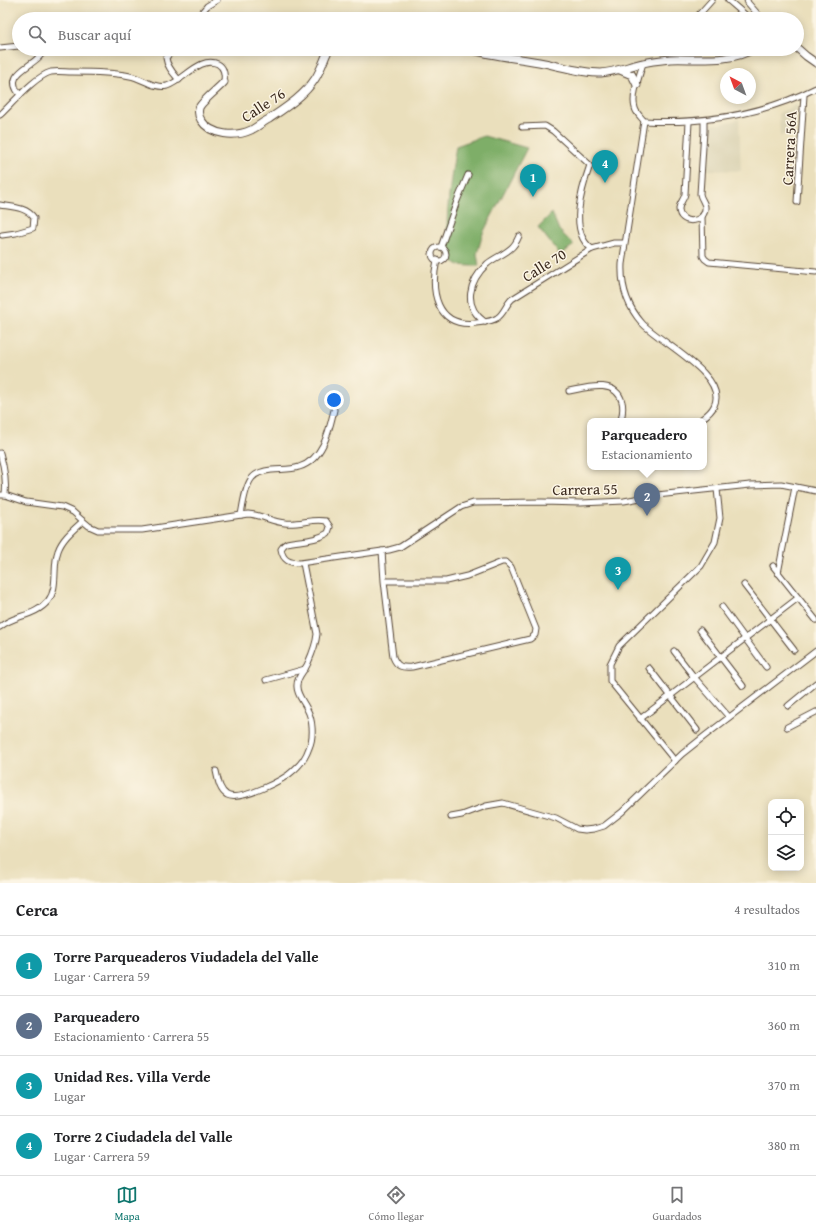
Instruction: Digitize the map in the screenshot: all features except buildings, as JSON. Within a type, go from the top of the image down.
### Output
[{"type":"street","points":[[202,12],[207,6],[217,0]]},
{"type":"street","points":[[701,12],[712,0]]},
{"type":"street","points":[[728,0],[742,12]]},
{"type":"street","points":[[747,0],[756,12]]},
{"type":"street","points":[[0,48],[12,47]]},
{"type":"street","points":[[804,54],[816,63]]},
{"type":"street","points":[[20,95],[13,86],[16,75],[39,56]]},
{"type":"street","points":[[0,115],[40,78],[52,72],[86,72],[123,75],[140,79],[149,84],[167,86],[179,80],[167,64],[166,58],[168,56]]},
{"type":"street","name":"Calle 76","points":[[179,80],[203,64],[215,62],[222,66],[224,71],[224,82],[199,108],[199,116],[206,126],[217,132],[233,134],[242,133],[259,125],[306,91],[315,79],[326,56]]},
{"type":"street","points":[[500,56],[544,63],[583,72],[603,73],[659,60],[733,58],[738,56]]},
{"type":"street","points":[[643,63],[634,100],[635,108],[639,116],[644,121],[704,121],[749,113],[804,95],[816,88]]},
{"type":"street","points":[[620,70],[632,75],[637,89]]},
{"type":"street","name":"Carrera 56A","points":[[797,202],[804,95]]},
{"type":"street","points":[[644,121],[624,243],[622,282],[625,294],[632,309],[642,323],[697,365],[706,374],[717,397],[715,405],[703,418]]},
{"type":"street","points":[[704,121],[700,197],[705,203],[704,214],[702,217],[703,256],[705,259],[709,262],[816,272]]},
{"type":"street","points":[[689,122],[685,194],[679,211],[683,218],[687,220],[694,220],[702,217]]},
{"type":"street","points":[[522,127],[545,126],[553,131],[590,165],[583,189],[578,226],[580,234],[586,244],[592,248]]},
{"type":"street","points":[[441,247],[468,175]]},
{"type":"street","points":[[0,205],[22,209],[31,213],[34,218],[33,228],[2,235]]},
{"type":"street","points":[[485,322],[479,318],[470,302],[476,279],[488,263],[511,248],[519,236]]},
{"type":"street","name":"Calle 70","points":[[485,322],[500,316],[508,302],[512,299],[592,248],[614,242],[624,243]]},
{"type":"street","points":[[438,260],[441,260],[446,255],[444,249],[441,247]]},
{"type":"street","points":[[438,260],[434,258],[433,252],[435,249],[441,247]]},
{"type":"street","points":[[438,260],[435,270],[434,290],[436,299],[444,312],[449,318],[456,322],[485,322]]},
{"type":"street","points":[[569,391],[599,385],[612,389],[622,400],[622,418]]},
{"type":"street","points":[[241,515],[249,483],[258,473],[298,467],[307,464],[312,460],[321,448],[329,432],[334,410]]},
{"type":"street","points":[[0,453],[6,474],[6,485],[2,495],[26,502],[62,507],[73,512],[89,526],[98,530],[142,530],[241,515],[257,514],[285,523],[302,523],[319,519],[326,521],[330,527],[328,533],[316,539],[287,543],[281,549],[284,558],[290,563],[303,563],[382,551],[384,581],[392,657],[396,664],[400,667],[412,667],[530,639],[535,635],[536,628],[511,567],[506,562],[502,562],[467,576],[446,581],[384,581]]},
{"type":"street","name":"Carrera 55","points":[[382,551],[400,547],[461,507],[473,503],[581,503],[624,501],[657,495],[750,485],[781,484],[816,491]]},
{"type":"street","points":[[778,574],[795,487]]},
{"type":"street","points":[[675,761],[610,681],[610,664],[619,646],[701,566],[715,542],[720,518],[717,489]]},
{"type":"street","points":[[0,627],[5,622],[37,611],[49,600],[53,590],[54,568],[57,552],[62,542],[83,521]]},
{"type":"street","points":[[216,771],[222,790],[229,796],[250,793],[267,787],[294,771],[304,760],[310,746],[312,734],[311,722],[308,711],[297,688],[298,680],[308,665],[316,642],[317,634],[303,563]]},
{"type":"street","points":[[773,566],[816,620]]},
{"type":"street","points":[[744,585],[794,650]]},
{"type":"street","points":[[640,719],[798,598]]},
{"type":"street","points":[[722,608],[766,667]]},
{"type":"street","points":[[700,630],[743,686]]},
{"type":"street","points":[[674,651],[694,677],[729,717]]},
{"type":"street","points":[[451,817],[462,815],[486,806],[503,803],[556,818],[577,829],[594,829],[604,826],[622,812],[675,761],[706,734],[816,651]]},
{"type":"street","points":[[649,668],[697,730]]},
{"type":"street","points":[[266,680],[305,669]]},
{"type":"street","points":[[788,706],[816,683]]},
{"type":"street","points":[[787,727],[816,712]]},
{"type":"shaded area","points":[[797,104],[797,125],[780,137],[779,113]]},
{"type":"shaded area","points":[[739,119],[741,171],[705,170],[707,125],[721,124]]},
{"type":"green space","points":[[484,136],[527,148],[483,233],[477,254],[479,266],[467,266],[457,264],[451,257],[448,244],[447,227],[450,189],[456,146]]},
{"type":"green space","points":[[552,213],[559,230],[574,245],[560,255],[538,227]]},
{"type":"place","name":"Torre 2 Ciudadela del Valle","points":[[605,183]]},
{"type":"place","name":"Torre Parqueaderos Viudadela del Valle","points":[[533,197]]},
{"type":"place","name":"Parqueadero","points":[[647,516]]},
{"type":"place","name":"Unidad Res. Villa Verde","points":[[618,590]]}]
